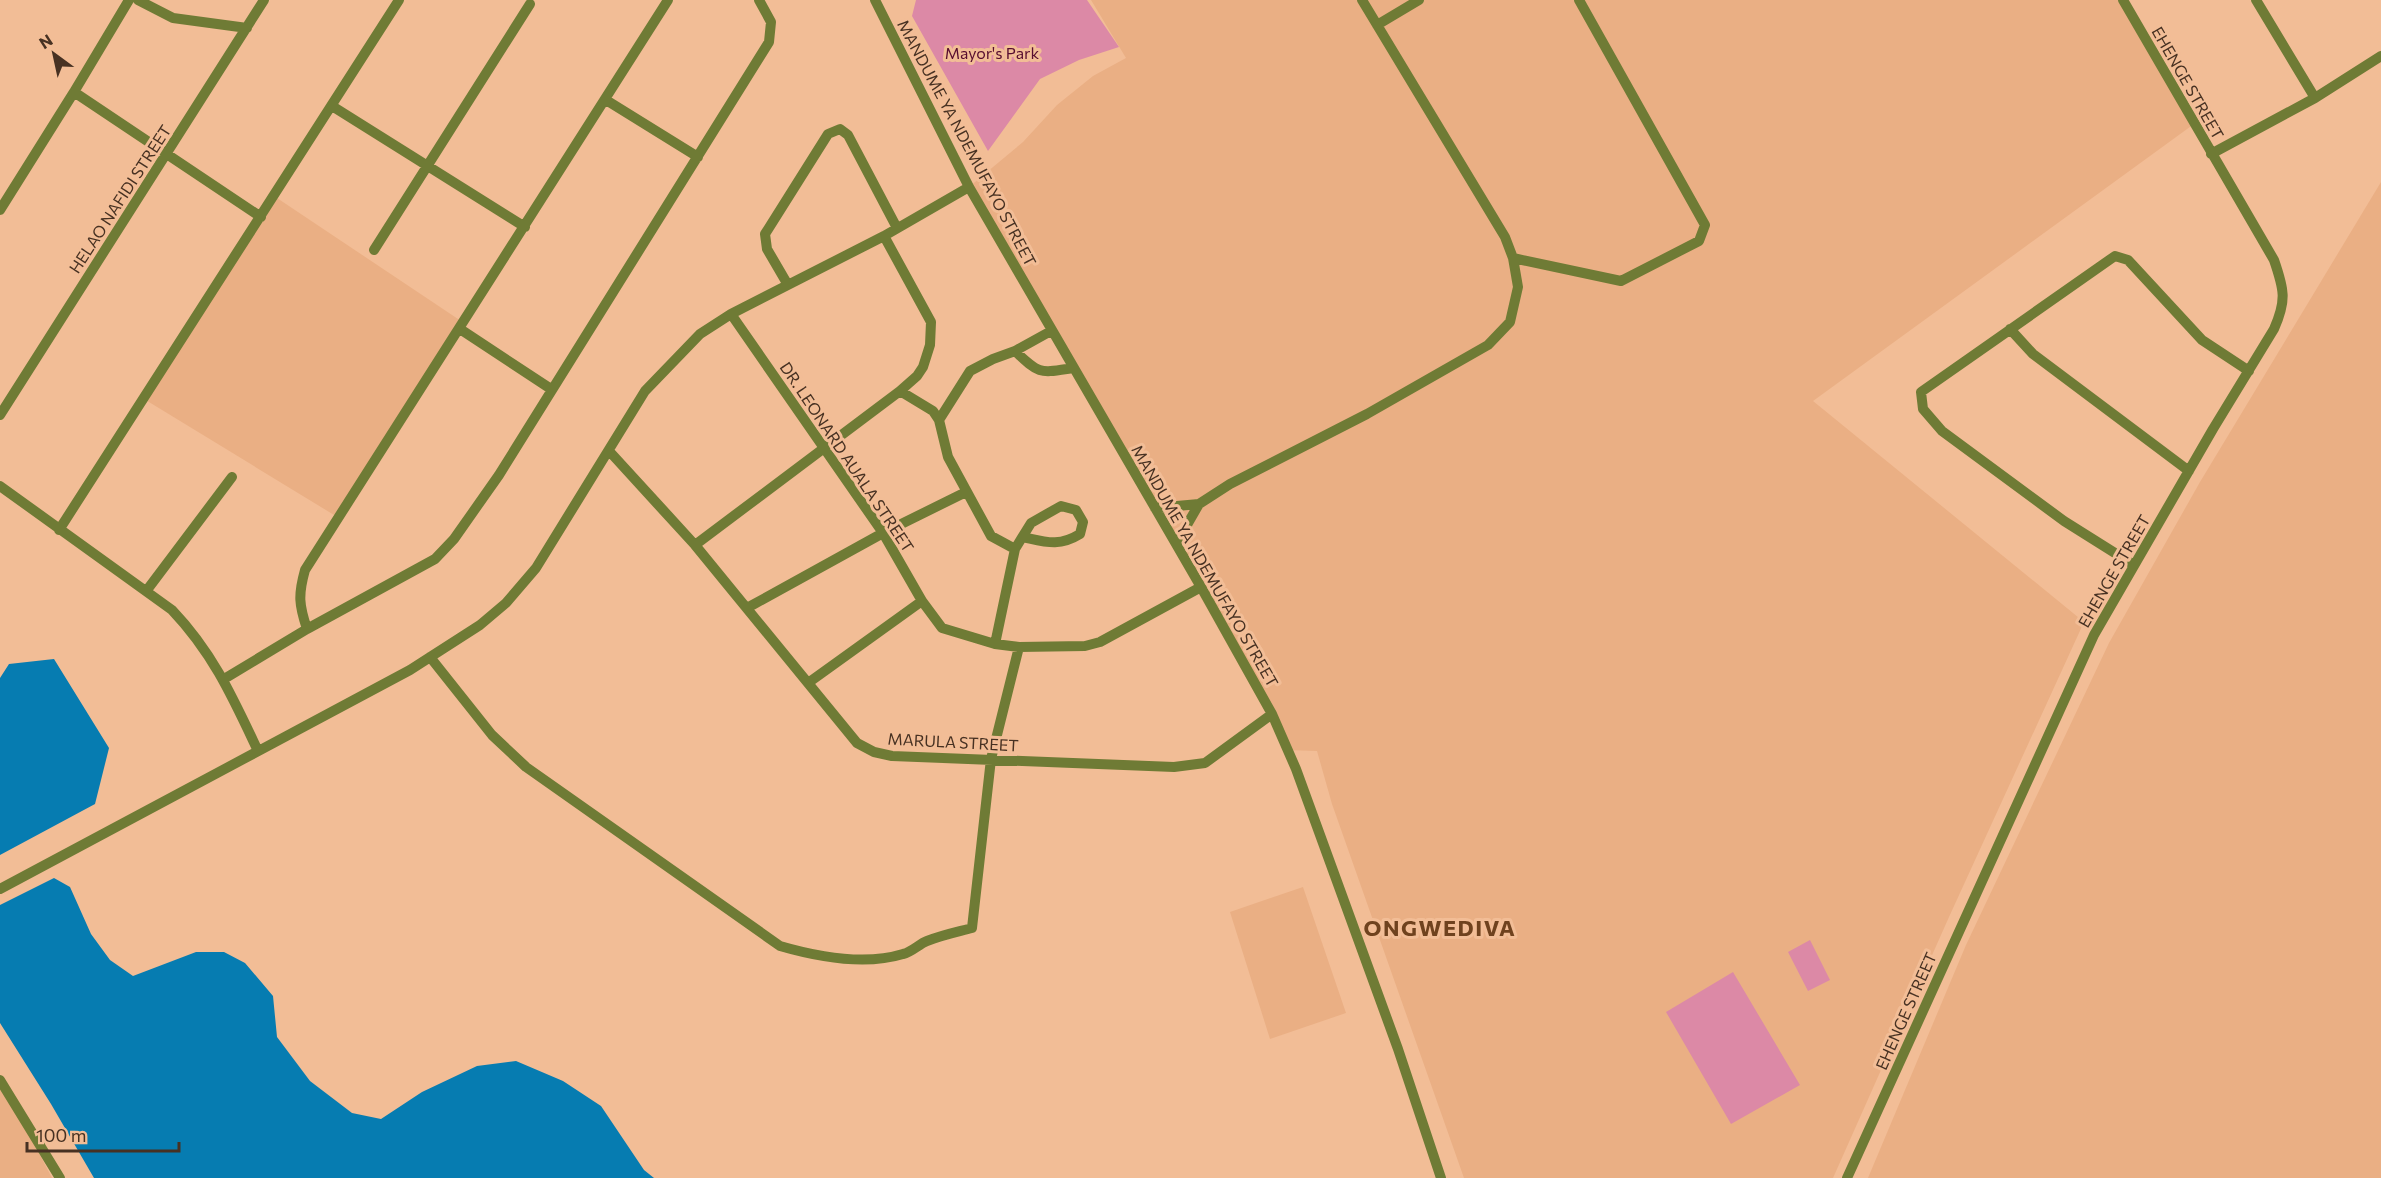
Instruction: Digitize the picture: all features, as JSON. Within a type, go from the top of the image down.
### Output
[{"type":"street","points":[[0,210],[129,0]]},
{"type":"street","points":[[138,0],[172,18],[247,28]]},
{"type":"street","name":"HELAO NAFIDI STREET","points":[[0,415],[264,0]]},
{"type":"street","points":[[59,530],[399,0]]},
{"type":"street","points":[[307,629],[298,592],[305,570],[668,0]]},
{"type":"street","points":[[224,679],[307,629],[435,560],[454,539],[500,475],[551,389],[769,42],[771,22],[759,0]]},
{"type":"street","name":"MANDUME YA NDEMUFAYO STREET","points":[[875,0],[969,187],[1272,714],[1296,769],[1386,1016],[1441,1178]]},
{"type":"street","points":[[1155,508],[1198,504],[1230,484],[1367,414],[1488,345],[1510,322],[1518,287],[1513,258],[1505,237],[1362,0]]},
{"type":"street","points":[[1377,25],[1419,0]]},
{"type":"street","points":[[1513,258],[1621,281],[1700,241],[1705,225],[1579,0]]},
{"type":"street","name":"EHENGE STREET","points":[[1847,1178],[2094,635],[2282,312],[2283,287],[2274,260],[2123,0]]},
{"type":"street","points":[[2256,0],[2315,98]]},
{"type":"street","points":[[374,250],[531,4]]},
{"type":"street","points":[[2211,154],[2315,98],[2381,56]]},
{"type":"street","points":[[74,92],[261,217]]},
{"type":"street","points":[[606,100],[698,157]]},
{"type":"street","points":[[332,106],[525,226]]},
{"type":"street","points":[[788,285],[766,249],[765,234],[828,134],[840,129],[848,135],[897,228]]},
{"type":"street","points":[[0,889],[430,657],[480,625],[506,603],[536,568],[610,452],[645,391],[700,334],[731,314],[884,236],[969,187]]},
{"type":"street","points":[[695,545],[900,391],[917,376],[923,367],[930,345],[931,322],[884,236]]},
{"type":"street","points":[[2134,565],[2064,521],[1942,431],[1923,409],[1922,392],[2115,256],[2128,260],[2202,340],[2249,371]]},
{"type":"street","name":"DR. LEONARD AUALA STREET","points":[[731,314],[883,533],[922,601],[942,628],[996,644],[1019,647],[1085,646],[1100,642],[1201,587]]},
{"type":"street","points":[[460,329],[551,389]]},
{"type":"street","points":[[2010,329],[2033,354],[2189,471]]},
{"type":"street","points":[[939,420],[970,371],[1015,351],[1051,331]]},
{"type":"street","points":[[1015,351],[1034,369],[1043,372],[1073,369]]},
{"type":"street","points":[[900,391],[933,411],[939,420],[948,458],[991,536],[1015,549]]},
{"type":"street","name":"MARULA STREET","points":[[610,452],[695,545],[857,743],[873,752],[892,756],[1174,767],[1205,763],[1272,714]]},
{"type":"street","points":[[147,590],[232,477]]},
{"type":"street","points":[[0,486],[172,610],[195,634],[224,679],[258,751]]},
{"type":"street","points":[[747,609],[883,533],[966,492]]},
{"type":"street","points":[[1176,544],[1198,504]]},
{"type":"street","points":[[996,644],[1015,549],[1031,523],[1061,506],[1076,510],[1083,522],[1080,534],[1067,542],[1046,542],[1023,537]]},
{"type":"street","points":[[808,683],[922,601]]},
{"type":"street","points":[[430,657],[492,735],[526,767],[780,946],[810,955],[838,959],[904,954],[925,941],[972,928],[991,759],[1019,647]]},
{"type":"street","points":[[0,1080],[60,1178]]},
{"type":"shaded area","points":[[1091,0],[2123,0],[2194,124],[1813,401],[2084,622],[1833,1178],[1464,1178],[1332,804],[1317,751],[1287,750],[969,187],[1023,142],[1057,105],[1093,76],[1126,58]]},
{"type":"shaded area","points":[[2381,182],[2381,1178],[1868,1178],[1966,945],[2109,643],[2200,482]]},
{"type":"shaded area","points":[[274,196],[464,323],[339,518],[144,399]]},
{"type":"shaded area","points":[[1303,887],[1346,1013],[1270,1039],[1230,912]]},
{"type":"shaded area","points":[[0,1079],[52,1178],[0,1178]]},
{"type":"green space","name":"Mayor's Park","points":[[916,0],[1087,0],[1119,47],[1079,60],[1040,79],[988,151],[912,16]]},
{"type":"green space","points":[[1810,940],[1830,980],[1808,991],[1788,952]]},
{"type":"green space","points":[[1733,972],[1800,1085],[1731,1124],[1666,1012]]},
{"type":"water","points":[[54,659],[109,748],[95,804],[0,855],[0,678],[9,664]]},
{"type":"water","points":[[54,878],[70,887],[91,934],[110,960],[133,976],[196,952],[224,952],[245,963],[273,996],[277,1037],[310,1081],[352,1113],[381,1119],[422,1092],[477,1066],[516,1061],[563,1081],[601,1106],[644,1170],[654,1178],[94,1178],[0,1023],[0,905]]},
{"type":"district","name":"ONGWEDIVA","points":[[1440,928]]}]
